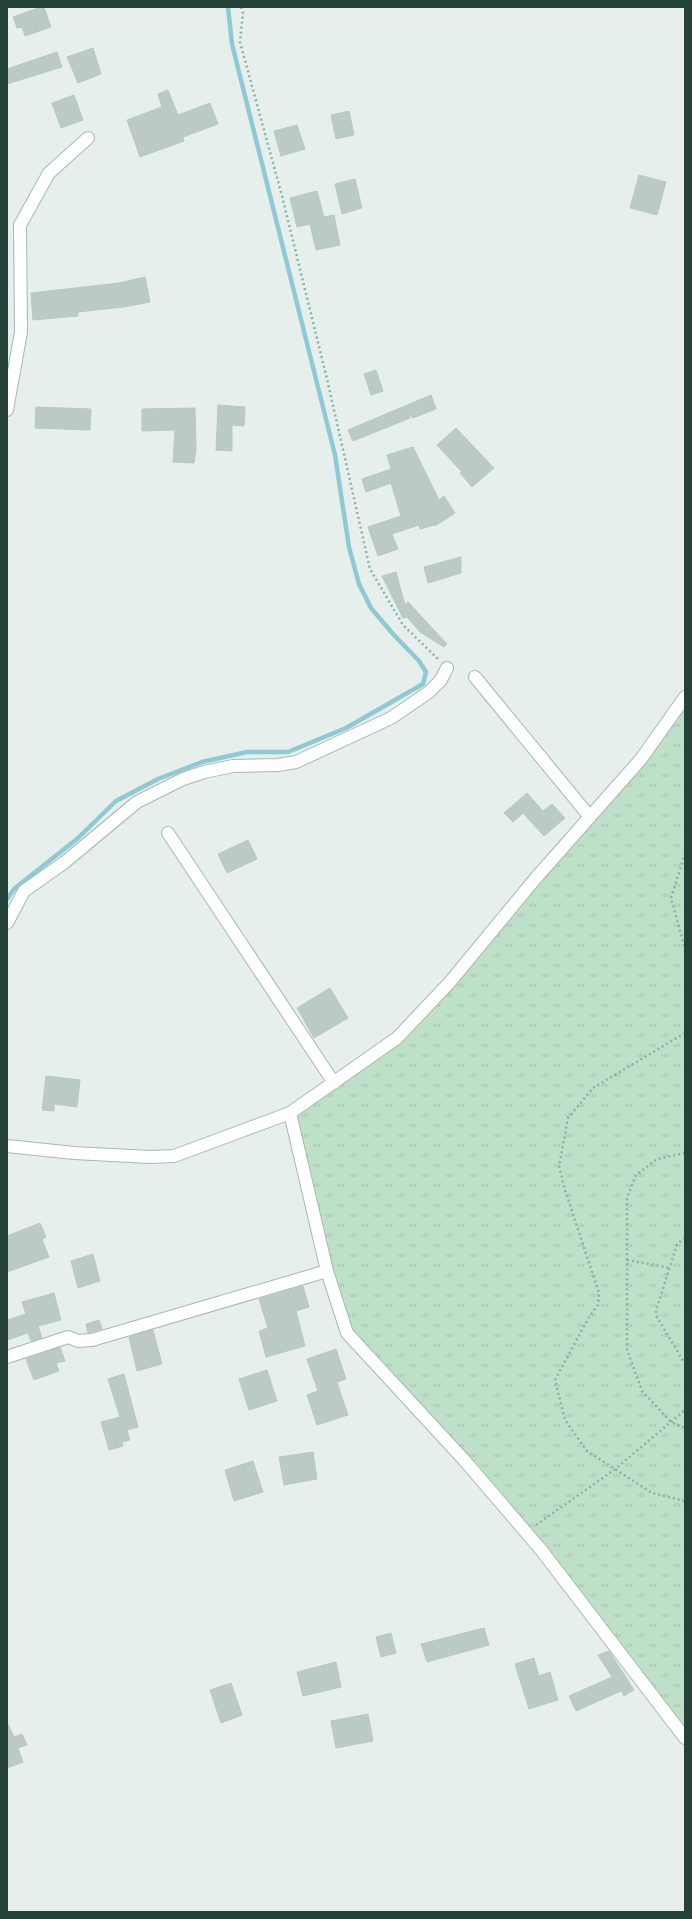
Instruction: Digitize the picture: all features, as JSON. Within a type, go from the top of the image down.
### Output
[{"type":"street","points":[[7,410],[20,332],[22,270],[20,225],[48,173],[88,138]]},
{"type":"street","points":[[7,923],[24,891],[65,862],[137,802],[183,779],[204,772],[233,766],[278,765],[296,762],[392,718],[429,692],[441,680],[447,668]]},
{"type":"street","points":[[475,677],[590,817]]},
{"type":"street","points":[[7,1146],[82,1154],[150,1157],[174,1156],[290,1114],[398,1038],[450,982],[536,878],[641,759],[685,697]]},
{"type":"street","points":[[168,832],[334,1083]]},
{"type":"street","points":[[290,1114],[327,1271],[347,1333],[465,1461],[525,1533],[542,1551],[685,1738]]},
{"type":"street","points":[[7,1357],[68,1337],[78,1341],[92,1340],[327,1271]]},
{"type":"path","points":[[241,7],[243,12],[240,42],[282,196],[325,371],[370,569],[403,625],[447,668]]},
{"type":"path","points":[[685,853],[671,898],[685,948]]},
{"type":"path","points":[[685,1033],[593,1088],[568,1118],[559,1166],[565,1190],[599,1294],[598,1305],[589,1318],[555,1380],[565,1420],[587,1451],[614,1470],[652,1493],[685,1501]]},
{"type":"path","points":[[685,1153],[657,1160],[636,1175],[626,1198],[627,1350],[642,1391],[671,1422],[685,1428]]},
{"type":"path","points":[[685,1238],[677,1244],[656,1311],[657,1317],[685,1364]]},
{"type":"path","points":[[627,1260],[670,1268]]},
{"type":"path","points":[[525,1533],[614,1470],[685,1410]]},
{"type":"green space","points":[[685,697],[685,1738],[542,1551],[347,1333],[290,1113],[397,1038],[450,982]]},
{"type":"building","points":[[44,7],[51,27],[25,36],[22,27],[17,28],[13,17]]},
{"type":"building","points":[[93,48],[101,74],[78,83],[67,57]]},
{"type":"building","points":[[57,52],[62,67],[7,84],[7,69]]},
{"type":"building","points":[[168,90],[178,115],[210,103],[218,124],[183,137],[184,141],[140,157],[127,120],[162,107],[158,94]]},
{"type":"building","points":[[74,95],[83,120],[61,128],[52,103]]},
{"type":"building","points":[[349,111],[354,135],[336,139],[331,115]]},
{"type":"building","points":[[297,125],[305,149],[281,156],[274,131]]},
{"type":"building","points":[[639,175],[666,182],[657,215],[630,208]]},
{"type":"building","points":[[355,179],[362,208],[342,214],[335,184]]},
{"type":"building","points":[[317,191],[324,217],[334,215],[340,245],[316,250],[310,224],[297,227],[290,198]]},
{"type":"building","points":[[145,277],[150,302],[124,307],[78,312],[78,316],[33,320],[31,293],[119,283]]},
{"type":"building","points":[[376,370],[383,391],[371,395],[364,374]]},
{"type":"building","points":[[431,395],[436,409],[413,418],[408,412],[410,418],[353,441],[348,430]]},
{"type":"building","points":[[218,405],[245,407],[244,426],[232,425],[232,451],[216,450]]},
{"type":"building","points":[[36,407],[91,409],[90,430],[35,428]]},
{"type":"building","points":[[195,408],[196,450],[194,463],[173,462],[175,430],[142,431],[142,409]]},
{"type":"building","points":[[456,428],[494,468],[472,487],[460,473],[462,472],[437,445]]},
{"type":"building","points":[[413,447],[439,500],[444,496],[455,513],[435,526],[420,529],[419,525],[392,534],[398,549],[378,556],[368,527],[401,516],[391,483],[366,492],[362,479],[391,469],[387,455]]},
{"type":"building","points":[[461,557],[461,573],[428,583],[424,567]]},
{"type":"building","points":[[396,572],[405,605],[408,602],[447,644],[444,647],[420,632],[407,617],[403,618],[382,576]]},
{"type":"building","points":[[527,793],[543,811],[552,804],[565,818],[544,836],[523,813],[513,822],[504,813]]},
{"type":"building","points":[[248,840],[257,859],[227,873],[218,854]]},
{"type":"building","points":[[330,988],[348,1018],[314,1038],[297,1008]]},
{"type":"building","points":[[46,1076],[80,1080],[77,1107],[54,1104],[54,1111],[42,1110]]},
{"type":"building","points":[[40,1223],[46,1237],[42,1239],[49,1257],[7,1272],[7,1236]]},
{"type":"building","points":[[93,1254],[100,1281],[78,1288],[71,1261]]},
{"type":"building","points":[[303,1286],[309,1307],[296,1311],[305,1346],[266,1357],[259,1331],[268,1328],[259,1299]]},
{"type":"building","points":[[54,1293],[61,1320],[38,1326],[42,1338],[31,1341],[28,1333],[7,1340],[7,1320],[26,1314],[22,1302]]},
{"type":"building","points":[[99,1320],[102,1329],[88,1333],[86,1324]]},
{"type":"building","points":[[153,1330],[162,1364],[137,1371],[129,1337]]},
{"type":"building","points":[[60,1347],[65,1361],[56,1363],[59,1371],[34,1380],[26,1359]]},
{"type":"building","points":[[336,1349],[346,1379],[337,1382],[348,1415],[317,1425],[307,1395],[318,1391],[307,1359]]},
{"type":"building","points":[[267,1370],[277,1401],[249,1410],[239,1379]]},
{"type":"building","points":[[124,1374],[138,1427],[127,1430],[130,1440],[122,1442],[123,1446],[109,1450],[101,1422],[120,1417],[108,1379]]},
{"type":"building","points":[[313,1452],[317,1479],[284,1485],[279,1457]]},
{"type":"building","points":[[253,1461],[263,1492],[234,1501],[225,1470]]},
{"type":"building","points":[[484,1628],[489,1645],[427,1662],[421,1644]]},
{"type":"building","points":[[391,1633],[396,1653],[381,1657],[376,1637]]},
{"type":"building","points":[[609,1651],[634,1690],[624,1696],[621,1691],[576,1711],[569,1696],[612,1677],[598,1655]]},
{"type":"building","points":[[534,1658],[539,1676],[550,1672],[558,1700],[529,1709],[515,1664]]},
{"type":"building","points":[[336,1662],[341,1687],[303,1696],[297,1672]]},
{"type":"building","points":[[231,1683],[242,1715],[221,1723],[210,1690]]},
{"type":"building","points":[[368,1714],[373,1741],[336,1748],[331,1721]]},
{"type":"building","points":[[7,1722],[14,1737],[22,1734],[27,1745],[18,1748],[23,1762],[7,1768]]},
{"type":"waterway","points":[[7,899],[14,889],[78,838],[116,801],[158,779],[202,762],[247,752],[288,752],[346,728],[423,684],[426,672],[419,661],[371,608],[359,584],[349,547],[335,455],[232,44],[228,7]]}]
